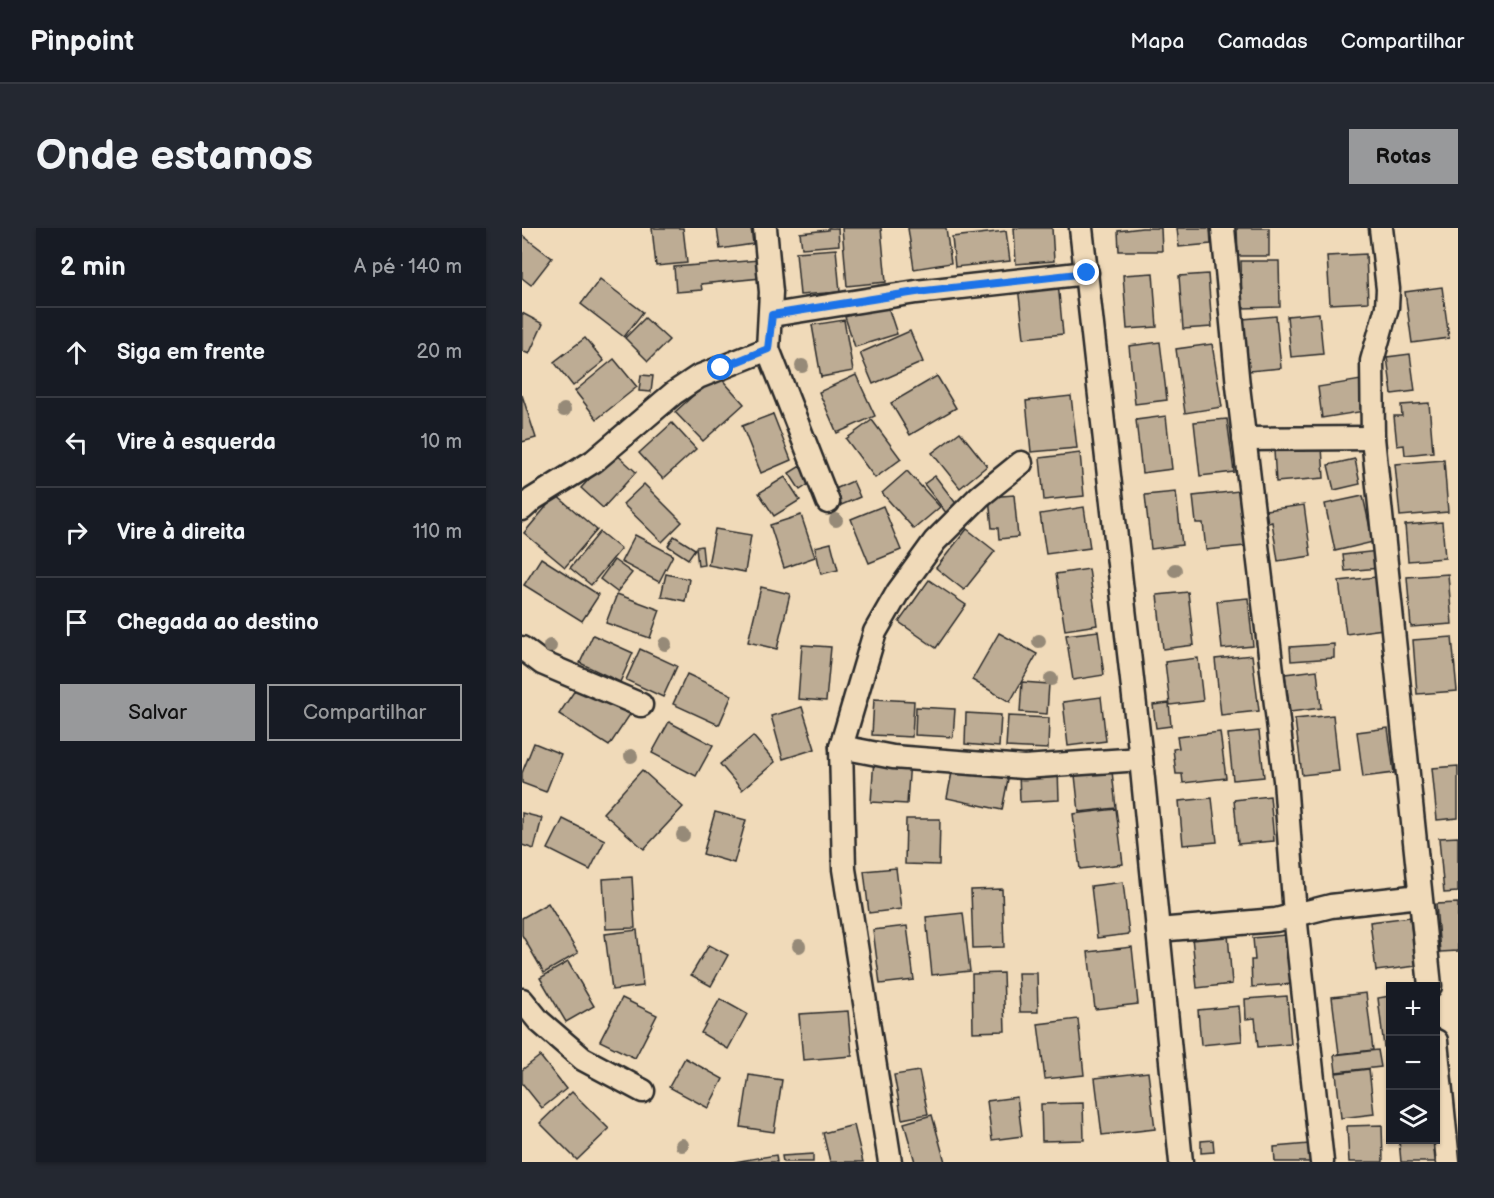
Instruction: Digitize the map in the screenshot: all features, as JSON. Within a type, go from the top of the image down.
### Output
[{"type":"street","points":[[765,228],[772,315],[768,349],[828,502]]},
{"type":"street","points":[[1080,228],[1142,759],[1181,1162]]},
{"type":"street","points":[[1223,228],[1244,439],[1285,780],[1295,915],[1322,1162]]},
{"type":"street","points":[[1381,228],[1388,289],[1387,307],[1372,361],[1373,438],[1429,982]]},
{"type":"street","points":[[772,315],[916,292],[1087,273]]},
{"type":"street","points":[[522,509],[533,499],[594,461],[698,377],[768,349]]},
{"type":"street","points":[[1244,439],[1373,438]]},
{"type":"street","points":[[890,1162],[843,869],[841,747],[874,632],[898,592],[935,541],[980,496],[1021,462]]},
{"type":"street","points":[[522,648],[542,663],[641,705]]},
{"type":"street","points":[[841,747],[893,757],[1024,767],[1142,759]]},
{"type":"street","points":[[1158,930],[1276,920],[1331,906],[1420,896]]},
{"type":"street","points":[[522,1000],[539,1021],[583,1059],[643,1091]]},
{"type":"street","points":[[1440,1072],[1451,1157]]},
{"type":"building","points":[[652,228],[683,228],[687,263],[656,266]]},
{"type":"building","points":[[717,228],[751,228],[753,244],[720,249]]},
{"type":"building","points":[[828,228],[838,228],[839,245],[802,248],[800,233],[828,230]]},
{"type":"building","points":[[842,228],[881,228],[886,282],[847,286]]},
{"type":"building","points":[[908,228],[946,228],[951,263],[914,269]]},
{"type":"building","points":[[1014,228],[1052,228],[1054,261],[1016,264]]},
{"type":"building","points":[[1161,228],[1162,251],[1119,251],[1118,231]]},
{"type":"building","points":[[1177,228],[1210,228],[1211,244],[1179,247]]},
{"type":"building","points":[[1237,228],[1269,228],[1269,256],[1238,256]]},
{"type":"building","points":[[1006,231],[1010,261],[955,267],[952,237]]},
{"type":"building","points":[[522,235],[552,258],[531,285],[522,278]]},
{"type":"building","points":[[836,249],[840,292],[800,295],[796,252]]},
{"type":"building","points":[[1366,254],[1368,302],[1330,304],[1327,256]]},
{"type":"building","points":[[759,260],[761,278],[701,284],[702,290],[676,292],[674,267]]},
{"type":"building","points":[[1241,261],[1279,261],[1280,307],[1242,308]]},
{"type":"building","points":[[1153,273],[1157,327],[1127,329],[1123,275]]},
{"type":"building","points":[[1208,274],[1212,327],[1183,329],[1179,276]]},
{"type":"building","points":[[600,279],[643,312],[624,337],[581,304]]},
{"type":"building","points":[[1058,283],[1063,334],[1024,338],[1018,287]]},
{"type":"building","points":[[1442,287],[1449,338],[1412,343],[1405,292]]},
{"type":"building","points":[[887,304],[897,334],[855,347],[845,317]]},
{"type":"building","points":[[522,313],[543,324],[529,354],[522,351]]},
{"type":"building","points":[[1319,313],[1323,354],[1291,357],[1287,316]]},
{"type":"building","points":[[1276,316],[1281,368],[1249,371],[1243,319]]},
{"type":"building","points":[[645,318],[669,340],[648,361],[625,338]]},
{"type":"building","points":[[844,320],[853,371],[821,377],[812,325]]},
{"type":"building","points":[[910,331],[923,362],[873,384],[860,353]]},
{"type":"building","points":[[585,338],[604,361],[573,386],[554,362]]},
{"type":"building","points":[[1160,342],[1167,400],[1135,404],[1129,346]]},
{"type":"building","points":[[1212,344],[1222,407],[1185,413],[1176,349]]},
{"type":"building","points":[[1410,354],[1415,391],[1392,394],[1387,357]]},
{"type":"building","points":[[614,359],[637,387],[597,419],[575,391]]},
{"type":"building","points":[[717,374],[744,404],[703,441],[675,412]]},
{"type":"building","points":[[641,375],[653,376],[651,392],[639,391]]},
{"type":"building","points":[[856,375],[875,416],[837,433],[819,392]]},
{"type":"building","points":[[937,376],[956,408],[910,435],[891,403]]},
{"type":"building","points":[[1361,380],[1365,411],[1322,418],[1318,387]]},
{"type":"building","points":[[522,395],[536,438],[522,442]]},
{"type":"building","points":[[1071,396],[1077,448],[1031,452],[1026,401]]},
{"type":"building","points":[[1429,403],[1433,452],[1405,455],[1404,445],[1397,446],[1394,416],[1402,416],[1401,405]]},
{"type":"building","points":[[773,414],[791,460],[761,473],[742,426]]},
{"type":"building","points":[[1166,416],[1172,469],[1142,473],[1136,420]]},
{"type":"building","points":[[1227,419],[1234,472],[1200,476],[1194,422]]},
{"type":"building","points":[[872,420],[901,459],[875,478],[846,439]]},
{"type":"building","points":[[672,423],[696,449],[663,479],[639,453]]},
{"type":"building","points":[[960,432],[987,466],[960,488],[932,453]]},
{"type":"building","points":[[1322,447],[1324,478],[1276,482],[1274,451]]},
{"type":"building","points":[[614,452],[636,472],[603,508],[581,488]]},
{"type":"building","points":[[1080,453],[1084,496],[1044,500],[1040,458]]},
{"type":"building","points":[[1355,459],[1360,484],[1334,490],[1328,465]]},
{"type":"building","points":[[1444,460],[1448,512],[1400,516],[1395,464]]},
{"type":"building","points":[[802,465],[812,482],[800,490],[789,473]]},
{"type":"building","points":[[907,471],[940,507],[914,529],[882,493]]},
{"type":"building","points":[[935,476],[958,506],[947,514],[924,484]]},
{"type":"building","points":[[785,477],[800,500],[774,516],[759,493]]},
{"type":"building","points":[[853,481],[860,497],[839,506],[833,490]]},
{"type":"building","points":[[644,484],[682,522],[662,542],[623,504]]},
{"type":"building","points":[[1239,491],[1245,546],[1206,550],[1203,523],[1196,523],[1193,496]]},
{"type":"building","points":[[1176,492],[1182,545],[1151,549],[1145,495]]},
{"type":"building","points":[[556,495],[597,530],[565,567],[524,533]]},
{"type":"building","points":[[1014,495],[1018,537],[999,539],[998,528],[992,528],[989,497]]},
{"type":"building","points":[[1363,496],[1373,542],[1335,551],[1325,504]]},
{"type":"building","points":[[1304,505],[1311,556],[1278,561],[1272,522],[1268,523],[1266,510]]},
{"type":"building","points":[[883,506],[901,550],[869,563],[851,519]]},
{"type":"building","points":[[1084,507],[1090,548],[1046,554],[1040,514]]},
{"type":"building","points":[[801,515],[815,557],[784,568],[770,525]]},
{"type":"building","points":[[1442,522],[1445,558],[1408,561],[1405,525]]},
{"type":"building","points":[[715,529],[751,535],[745,572],[708,565]]},
{"type":"building","points":[[967,529],[995,551],[964,590],[936,568]]},
{"type":"building","points":[[600,532],[621,549],[591,585],[570,568]]},
{"type":"building","points":[[635,535],[673,555],[659,582],[621,562]]},
{"type":"building","points":[[674,536],[695,549],[688,559],[668,546]]},
{"type":"building","points":[[831,543],[838,570],[821,574],[815,547]]},
{"type":"building","points":[[702,546],[704,565],[698,566],[696,547]]},
{"type":"building","points":[[1378,551],[1380,568],[1345,571],[1343,555]]},
{"type":"building","points":[[541,558],[599,595],[582,621],[524,585]]},
{"type":"building","points":[[614,560],[632,573],[617,592],[600,579]]},
{"type":"building","points":[[1089,569],[1097,625],[1065,630],[1056,574]]},
{"type":"building","points":[[666,574],[689,579],[685,601],[661,596]]},
{"type":"building","points":[[1448,574],[1452,624],[1411,627],[1407,577]]},
{"type":"building","points":[[1376,577],[1383,629],[1346,634],[1339,581]]},
{"type":"building","points":[[929,580],[966,605],[936,648],[899,622]]},
{"type":"building","points":[[761,587],[790,594],[777,649],[748,642]]},
{"type":"building","points":[[1188,592],[1194,645],[1163,649],[1157,595]]},
{"type":"building","points":[[617,594],[660,610],[650,638],[606,623]]},
{"type":"building","points":[[1248,598],[1253,646],[1222,649],[1217,601]]},
{"type":"building","points":[[1098,631],[1104,675],[1073,680],[1066,635]]},
{"type":"building","points":[[999,633],[1037,654],[1010,702],[972,680]]},
{"type":"building","points":[[593,635],[633,653],[620,682],[580,663]]},
{"type":"building","points":[[1452,637],[1457,691],[1417,694],[1413,640]]},
{"type":"building","points":[[1334,644],[1334,658],[1291,661],[1290,647]]},
{"type":"building","points":[[802,645],[831,647],[826,701],[798,699]]},
{"type":"building","points":[[640,649],[677,666],[663,697],[626,680]]},
{"type":"building","points":[[1252,655],[1259,711],[1221,715],[1215,659]]},
{"type":"building","points":[[1198,658],[1203,701],[1170,705],[1165,662]]},
{"type":"building","points":[[1317,670],[1321,708],[1290,712],[1285,674]]},
{"type":"building","points":[[687,674],[732,695],[719,725],[673,704]]},
{"type":"building","points":[[581,681],[631,713],[609,746],[559,714]]},
{"type":"building","points":[[1022,682],[1049,684],[1047,714],[1020,712]]},
{"type":"building","points":[[1101,697],[1106,741],[1068,746],[1063,702]]},
{"type":"building","points":[[874,699],[914,701],[912,737],[872,735]]},
{"type":"building","points":[[1169,703],[1171,726],[1156,728],[1153,705]]},
{"type":"building","points":[[802,707],[815,749],[783,759],[771,716]]},
{"type":"building","points":[[916,707],[955,709],[953,737],[915,735]]},
{"type":"building","points":[[966,713],[1001,715],[999,747],[965,744]]},
{"type":"building","points":[[1333,715],[1339,771],[1302,775],[1295,719]]},
{"type":"building","points":[[1008,716],[1049,718],[1048,749],[1006,747]]},
{"type":"building","points":[[669,722],[713,745],[696,776],[652,753]]},
{"type":"building","points":[[1388,728],[1394,773],[1363,777],[1357,732]]},
{"type":"building","points":[[1259,731],[1264,777],[1233,780],[1228,734]]},
{"type":"building","points":[[1220,732],[1226,778],[1183,783],[1182,774],[1176,774],[1173,749],[1179,748],[1177,737]]},
{"type":"building","points":[[753,736],[775,762],[742,790],[720,764]]},
{"type":"building","points":[[534,743],[561,754],[546,792],[522,783],[522,773]]},
{"type":"building","points":[[874,758],[910,760],[907,804],[871,802]]},
{"type":"building","points":[[1111,762],[1116,808],[1079,812],[1074,766]]},
{"type":"building","points":[[1458,766],[1458,818],[1437,820],[1432,768]]},
{"type":"building","points":[[953,767],[1008,779],[1002,810],[947,798]]},
{"type":"building","points":[[642,770],[683,807],[644,849],[603,813]]},
{"type":"building","points":[[1058,770],[1059,800],[1020,802],[1019,771]]},
{"type":"building","points":[[1270,796],[1274,841],[1238,844],[1234,800]]},
{"type":"building","points":[[1212,798],[1217,842],[1183,845],[1179,801]]},
{"type":"building","points":[[1116,809],[1123,864],[1080,869],[1073,814]]},
{"type":"building","points":[[715,812],[746,820],[734,863],[703,854]]},
{"type":"building","points":[[522,813],[542,818],[534,849],[522,845]]},
{"type":"building","points":[[563,819],[605,840],[590,870],[548,849]]},
{"type":"building","points":[[906,819],[940,819],[939,865],[905,864]]},
{"type":"building","points":[[1458,837],[1458,892],[1444,893],[1439,838]]},
{"type":"building","points":[[896,868],[901,909],[869,913],[864,871]]},
{"type":"building","points":[[632,877],[635,928],[606,929],[603,879]]},
{"type":"building","points":[[1123,882],[1129,934],[1097,938],[1091,886]]},
{"type":"building","points":[[1002,889],[1004,947],[973,948],[971,890]]},
{"type":"building","points":[[548,903],[578,953],[544,973],[522,935],[522,918]]},
{"type":"building","points":[[1458,903],[1458,951],[1440,952],[1436,904]]},
{"type":"building","points":[[963,913],[970,971],[932,975],[926,917]]},
{"type":"building","points":[[1410,917],[1416,966],[1376,971],[1370,922]]},
{"type":"building","points":[[907,926],[914,980],[880,984],[873,930]]},
{"type":"building","points":[[637,930],[643,986],[612,990],[605,934]]},
{"type":"building","points":[[1228,934],[1232,984],[1197,988],[1192,937]]},
{"type":"building","points":[[1285,935],[1287,958],[1292,957],[1293,984],[1252,987],[1251,960],[1255,960],[1253,938]]},
{"type":"building","points":[[709,945],[728,955],[711,986],[691,975]]},
{"type":"building","points":[[1132,947],[1138,1004],[1095,1009],[1088,952]]},
{"type":"building","points":[[568,962],[594,1006],[566,1022],[540,978]]},
{"type":"building","points":[[1003,973],[1005,1031],[973,1032],[972,974]]},
{"type":"building","points":[[1018,973],[1037,973],[1038,1012],[1020,1012]]},
{"type":"building","points":[[1366,993],[1373,1050],[1339,1054],[1332,997]]},
{"type":"building","points":[[1287,996],[1291,1044],[1258,1047],[1255,1018],[1246,1019],[1245,999]]},
{"type":"building","points":[[1386,997],[1386,1047],[1384,1047],[1378,998]]},
{"type":"building","points":[[622,998],[657,1015],[635,1058],[600,1041]]},
{"type":"building","points":[[720,999],[747,1014],[728,1049],[701,1033]]},
{"type":"building","points":[[1239,1006],[1242,1041],[1201,1045],[1198,1010]]},
{"type":"building","points":[[848,1011],[852,1056],[803,1060],[799,1014]]},
{"type":"building","points":[[1078,1019],[1084,1075],[1045,1079],[1038,1024]]},
{"type":"building","points":[[1378,1050],[1381,1067],[1336,1072],[1334,1055]]},
{"type":"building","points":[[540,1056],[566,1089],[542,1108],[522,1083],[522,1070]]},
{"type":"building","points":[[685,1058],[723,1079],[708,1108],[669,1087]]},
{"type":"building","points":[[1369,1069],[1374,1114],[1341,1118],[1336,1073]]},
{"type":"building","points":[[919,1071],[928,1114],[902,1119],[894,1075]]},
{"type":"building","points":[[1148,1072],[1155,1129],[1102,1135],[1095,1078]]},
{"type":"building","points":[[749,1075],[782,1080],[774,1132],[741,1127]]},
{"type":"building","points":[[572,1092],[609,1129],[577,1160],[540,1123]]},
{"type":"building","points":[[1017,1097],[1022,1136],[992,1140],[987,1101]]},
{"type":"building","points":[[1083,1103],[1084,1140],[1042,1141],[1041,1104]]},
{"type":"building","points":[[932,1115],[945,1162],[915,1162],[904,1123]]},
{"type":"building","points":[[854,1125],[863,1162],[830,1162],[823,1133]]},
{"type":"building","points":[[1382,1125],[1383,1162],[1349,1162],[1347,1126]]},
{"type":"building","points":[[1213,1140],[1214,1152],[1201,1153],[1201,1141]]},
{"type":"building","points":[[1309,1144],[1310,1162],[1275,1162],[1274,1147]]},
{"type":"building","points":[[1399,1144],[1437,1144],[1441,1162],[1401,1162]]},
{"type":"building","points":[[813,1154],[813,1162],[783,1162],[782,1156]]},
{"type":"building","points":[[776,1155],[777,1162],[734,1162]]},
{"type":"route","points":[[721,368],[768,349],[772,315],[916,292],[1015,279],[1087,273]]}]
